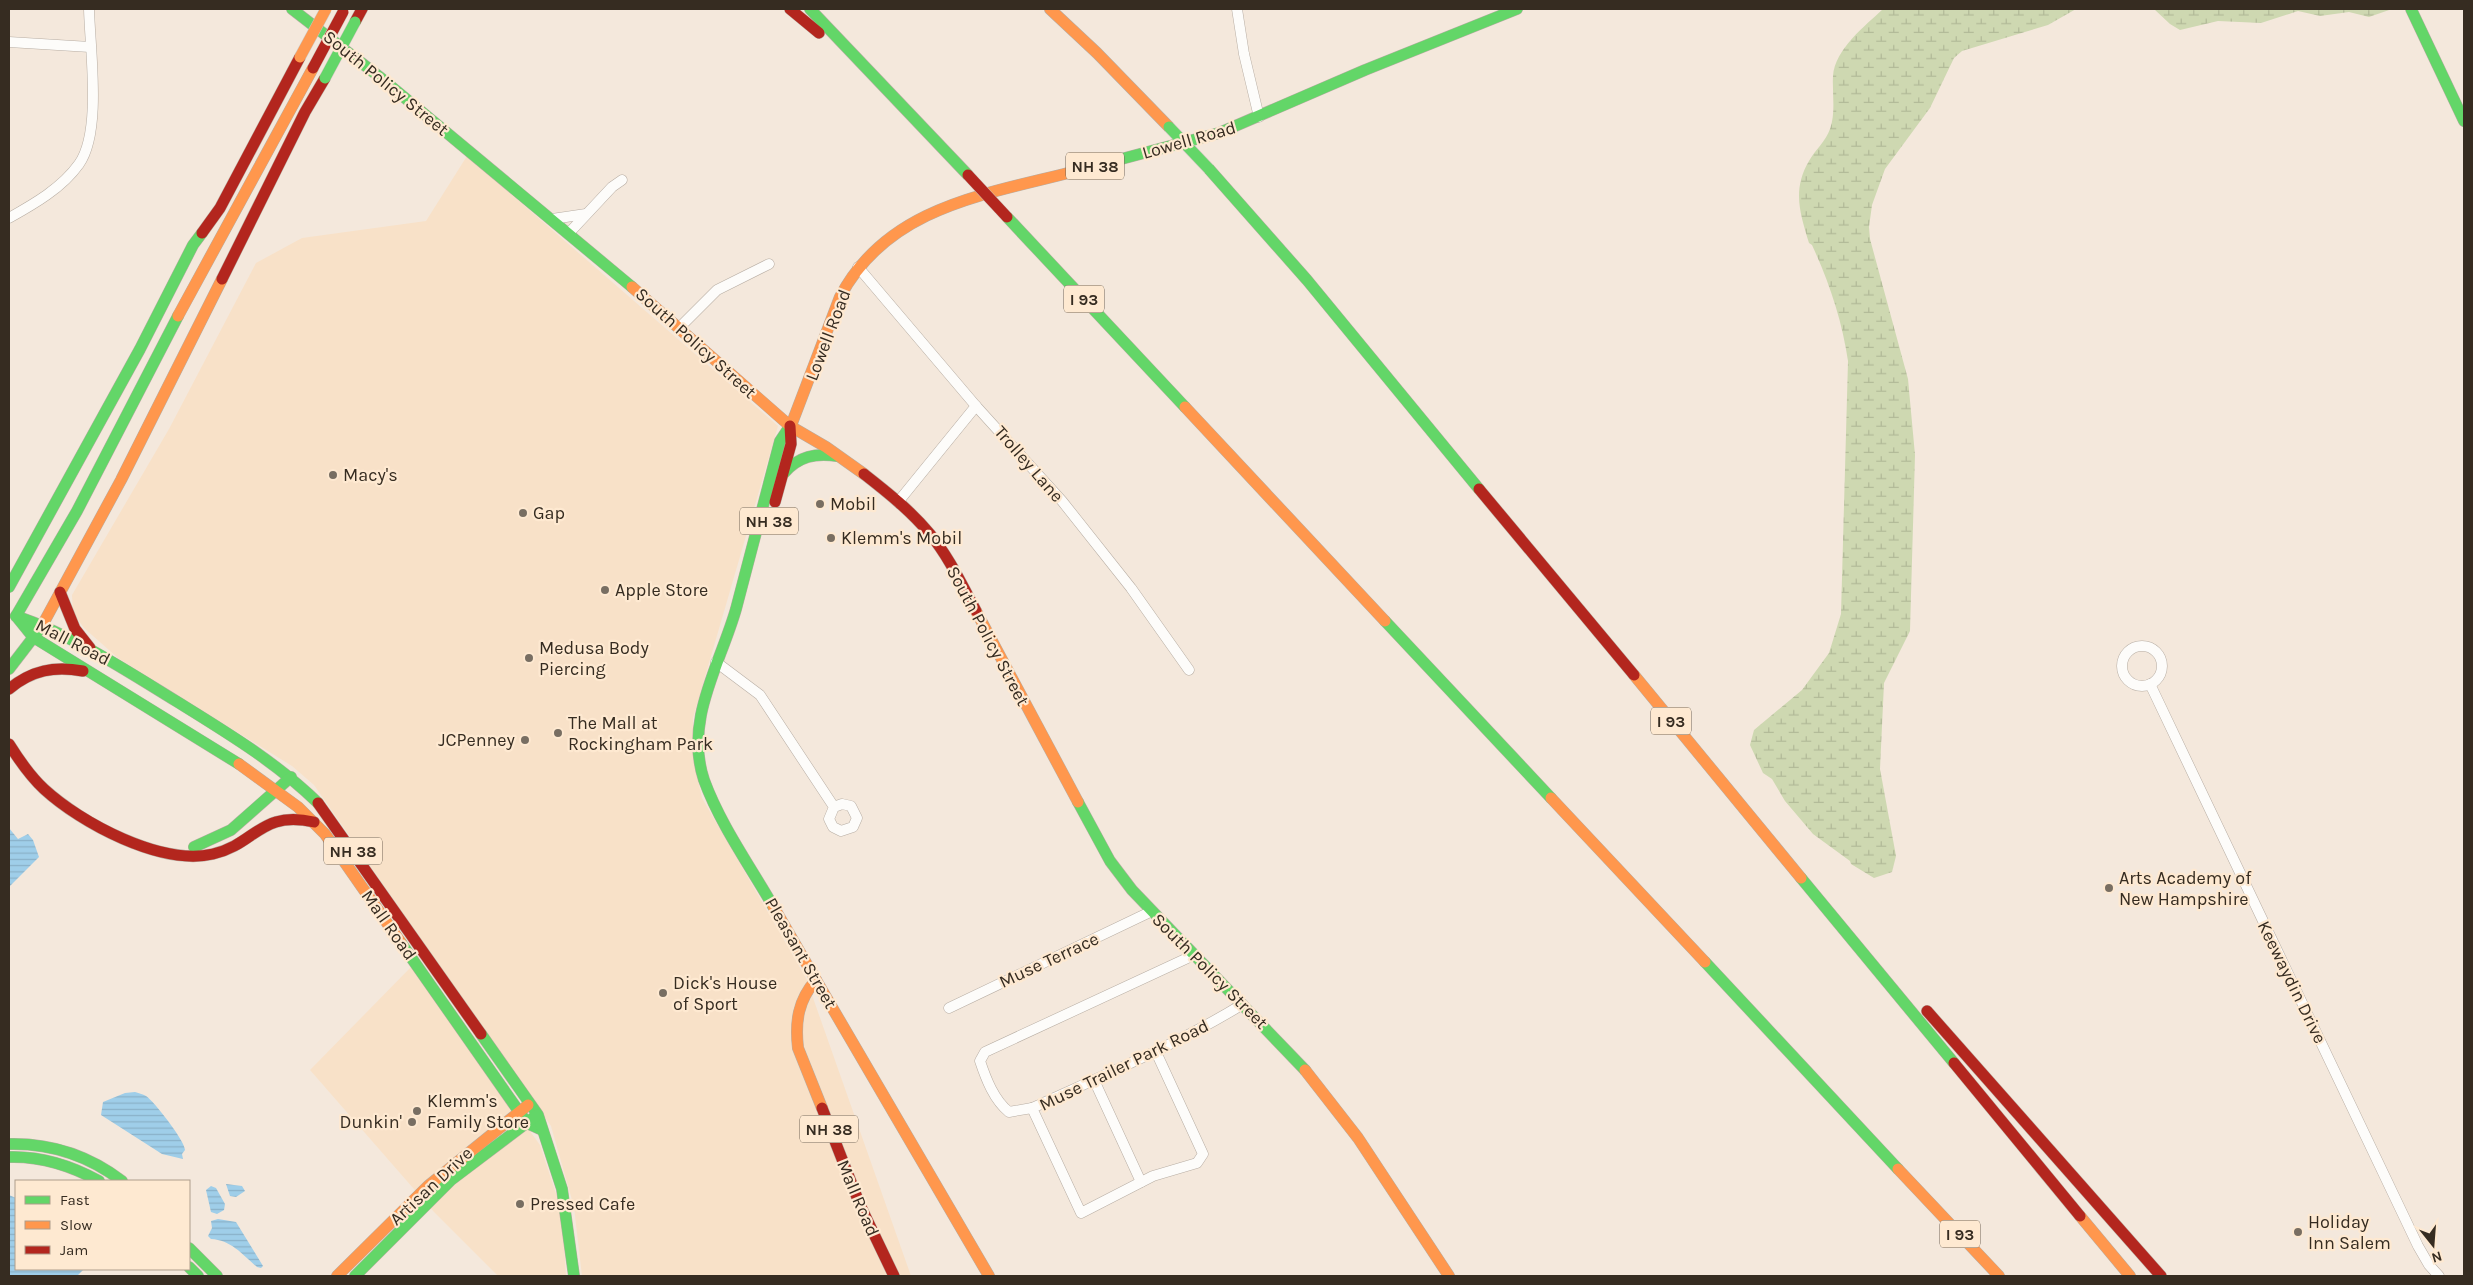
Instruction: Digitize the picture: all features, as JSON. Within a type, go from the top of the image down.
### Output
[{"type":"main road","name":"South Policy Street","points":[[292,9],[381,78],[569,233],[680,327],[790,426],[837,456],[898,502],[921,524],[943,552],[1111,864],[1150,912],[1275,1036],[1325,1094],[1359,1140],[1449,1276]]},
{"type":"main road","points":[[9,587],[140,350],[193,245],[220,208],[326,9]]},
{"type":"main road","points":[[9,670],[43,624],[121,480],[305,112],[326,78],[362,9]]},
{"type":"main road","points":[[790,9],[891,93]]},
{"type":"main road","name":"I 93","points":[[810,9],[968,175],[1999,1276]]},
{"type":"main road","name":"I 93","points":[[1050,9],[1097,53],[1210,169],[1307,280],[2130,1276]]},
{"type":"main road","name":"Lowell Road","points":[[790,426],[841,295],[858,267],[889,236],[915,219],[937,209],[1012,187],[1198,139],[1259,117],[1365,70],[1517,9]]},
{"type":"main road","points":[[2411,9],[2464,121]]},
{"type":"main road","points":[[12,620],[77,511],[199,276],[235,216],[344,10]]},
{"type":"main road","points":[[199,276],[220,208]]},
{"type":"main road","name":"Pleasant Street","points":[[735,611],[747,596],[784,473],[791,444],[790,426]]},
{"type":"main road","name":"Pleasant Street","points":[[790,426],[780,441],[735,611],[702,703],[698,746],[704,779],[717,809],[989,1276]]},
{"type":"main road","points":[[784,473],[797,460],[807,455],[824,454],[837,456]]},
{"type":"main road","points":[[60,592],[74,629],[90,648]]},
{"type":"main road","name":"Mall Road","points":[[12,620],[43,624],[90,648],[269,760],[291,777],[319,804],[538,1114],[540,1129],[556,1164],[562,1189],[574,1276]]},
{"type":"main road","name":"Mall Road","points":[[12,620],[33,637],[278,789],[314,822],[348,867],[527,1123],[540,1129]]},
{"type":"main road","points":[[9,689],[28,673],[40,669],[63,668],[93,674]]},
{"type":"main road","points":[[9,744],[21,764],[44,789],[62,803],[124,840],[163,852],[206,856],[233,846],[281,819],[296,818],[314,822]]},
{"type":"main road","points":[[163,852],[204,844],[232,830],[291,777]]},
{"type":"main road","points":[[1792,865],[1935,1020],[2161,1276]]},
{"type":"main road","name":"Mall Road","points":[[816,980],[805,990],[800,1005],[796,1026],[798,1048],[860,1205],[894,1276]]},
{"type":"main road","name":"Artisan Drive","points":[[337,1276],[435,1179],[531,1103]]},
{"type":"main road","name":"Artisan Drive","points":[[355,1276],[451,1180],[538,1114]]},
{"type":"main road","points":[[9,1144],[37,1145],[67,1150],[94,1161],[121,1180]]},
{"type":"main road","points":[[9,1157],[26,1156],[55,1161],[79,1169],[97,1180]]},
{"type":"main road","points":[[190,1249],[217,1276]]},
{"type":"street","points":[[9,218],[64,181],[85,154],[93,122],[89,9]]},
{"type":"street","points":[[1238,9],[1244,54],[1259,117]]},
{"type":"street","points":[[9,42],[90,46]]},
{"type":"street","points":[[569,233],[612,187],[622,180]]},
{"type":"street","points":[[552,219],[586,214]]},
{"type":"street","points":[[680,327],[717,290],[769,264]]},
{"type":"street","name":"Trolley Lane","points":[[858,267],[976,406],[1062,501],[1131,588],[1189,670]]},
{"type":"street","points":[[898,502],[976,406]]},
{"type":"street","points":[[716,662],[760,695],[834,807]]},
{"type":"street","name":"Keewaydin Drive","points":[[2150,684],[2418,1246],[2428,1265],[2439,1276]]},
{"type":"street","name":"Muse Terrace","points":[[948,1008],[1150,912]]},
{"type":"street","points":[[1032,1108],[1009,1112],[1001,1106],[984,1074],[980,1061],[985,1052],[1194,955]]},
{"type":"street","name":"Muse Trailer Park Road","points":[[1141,1182],[1081,1213],[1032,1108],[1199,1031],[1243,1004]]},
{"type":"street","points":[[1094,1080],[1141,1182],[1197,1163],[1203,1154],[1156,1052]]},
{"type":"shaded area","name":"The Mall at Rockingham Park","points":[[467,156],[778,426],[693,718],[693,758],[702,798],[806,978],[911,1276],[582,1276],[574,1207],[551,1126],[314,785],[292,766],[118,658],[84,628],[73,613],[72,595],[169,429],[256,263],[302,238],[426,221]]},
{"type":"shaded area","points":[[411,967],[540,1145],[562,1212],[566,1276],[498,1276],[434,1212],[310,1070]]},
{"type":"green space","points":[[1883,9],[2076,9],[2048,25],[1962,51],[1954,58],[1930,108],[1885,169],[1872,205],[1869,227],[1870,239],[1908,379],[1915,455],[1910,631],[1884,683],[1880,769],[1896,856],[1892,872],[1874,878],[1851,864],[1850,861],[1813,834],[1785,801],[1772,779],[1763,773],[1750,745],[1754,730],[1802,690],[1829,653],[1841,614],[1848,361],[1834,302],[1824,273],[1812,245],[1809,243],[1799,202],[1799,192],[1804,172],[1811,157],[1826,138],[1832,123],[1833,76],[1839,57],[1852,39]]},
{"type":"green space","points":[[2154,9],[2392,9],[2369,17],[2349,12],[2320,16],[2298,11],[2261,23],[2218,21],[2180,30],[2170,24]]},
{"type":"water","points":[[9,828],[18,839],[28,834],[33,840],[39,857],[9,887]]},
{"type":"water","points":[[135,1092],[145,1095],[150,1099],[180,1138],[185,1150],[182,1154],[183,1159],[162,1154],[101,1115],[103,1102],[125,1093]]},
{"type":"water","points":[[226,1184],[242,1186],[245,1191],[236,1197],[230,1196]]},
{"type":"water","points":[[211,1186],[216,1188],[225,1204],[224,1210],[217,1214],[211,1212],[206,1190]]},
{"type":"water","points":[[9,1195],[15,1198],[15,1270],[83,1270],[77,1276],[9,1276]]},
{"type":"water","points":[[218,1219],[236,1222],[263,1266],[261,1268],[257,1267],[230,1245],[211,1239],[208,1236],[212,1228],[211,1221]]},
{"type":"traffic: fast","points":[[292,9],[381,78],[632,287]]},
{"type":"traffic: fast","points":[[810,9],[968,175]]},
{"type":"traffic: fast","points":[[1080,170],[1219,133],[1365,70],[1517,9]]},
{"type":"traffic: fast","points":[[2411,9],[2464,121]]},
{"type":"traffic: fast","points":[[325,78],[355,22]]},
{"type":"traffic: fast","points":[[1169,127],[1209,169]]},
{"type":"traffic: fast","points":[[1209,169],[1307,280],[1479,489]]},
{"type":"traffic: fast","points":[[1007,217],[1185,407]]},
{"type":"traffic: fast","points":[[9,587],[140,349],[193,245],[202,233]]},
{"type":"traffic: fast","points":[[16,616],[77,511],[178,316]]},
{"type":"traffic: fast","points":[[773,906],[718,813],[704,780],[699,758],[698,736],[706,693],[736,609],[780,441],[792,423]]},
{"type":"traffic: fast","points":[[784,473],[790,467],[808,457],[822,455],[837,456]]},
{"type":"traffic: fast","points":[[16,616],[58,633],[118,665],[232,736],[285,774],[318,803]]},
{"type":"traffic: fast","points":[[16,616],[33,637],[239,764]]},
{"type":"traffic: fast","points":[[1385,621],[1551,798]]},
{"type":"traffic: fast","points":[[9,669],[39,630]]},
{"type":"traffic: fast","points":[[194,847],[231,830],[291,777]]},
{"type":"traffic: fast","points":[[1078,802],[1110,861],[1132,890],[1305,1070]]},
{"type":"traffic: fast","points":[[1801,878],[1954,1063]]},
{"type":"traffic: fast","points":[[401,943],[527,1123],[540,1129]]},
{"type":"traffic: fast","points":[[1705,962],[1898,1169]]},
{"type":"traffic: fast","points":[[481,1034],[538,1115],[562,1189],[574,1276]]},
{"type":"traffic: fast","points":[[355,1276],[451,1180],[537,1115]]},
{"type":"traffic: fast","points":[[9,1144],[25,1144],[69,1152],[96,1164],[121,1180]]},
{"type":"traffic: fast","points":[[9,1157],[33,1158],[56,1163],[77,1170],[97,1180]]},
{"type":"traffic: fast","points":[[190,1249],[217,1276]]},
{"type":"traffic: fast","points":[[190,1268],[198,1276]]},
{"type":"traffic: slow","points":[[300,57],[326,9]]},
{"type":"traffic: slow","points":[[1050,9],[1097,53],[1169,127]]},
{"type":"traffic: slow","points":[[178,316],[313,68]]},
{"type":"traffic: slow","points":[[792,423],[840,297],[860,266],[885,242],[913,223],[944,208],[977,196],[1080,170]]},
{"type":"traffic: slow","points":[[43,624],[121,480],[222,279]]},
{"type":"traffic: slow","points":[[632,287],[790,426],[826,447],[864,474]]},
{"type":"traffic: slow","points":[[1185,407],[1385,621]]},
{"type":"traffic: slow","points":[[976,611],[1078,802]]},
{"type":"traffic: slow","points":[[1634,675],[1801,878]]},
{"type":"traffic: slow","points":[[239,764],[298,807],[325,834],[401,943]]},
{"type":"traffic: slow","points":[[1551,798],[1705,962]]},
{"type":"traffic: slow","points":[[773,906],[816,980],[805,995],[799,1012],[797,1038],[798,1048],[822,1108]]},
{"type":"traffic: slow","points":[[816,980],[989,1276]]},
{"type":"traffic: slow","points":[[1305,1070],[1358,1138],[1449,1276]]},
{"type":"traffic: slow","points":[[337,1276],[428,1186],[528,1105]]},
{"type":"traffic: slow","points":[[1898,1169],[1999,1276]]},
{"type":"traffic: slow","points":[[2080,1216],[2130,1276]]},
{"type":"traffic: jam","points":[[355,22],[362,9]]},
{"type":"traffic: jam","points":[[790,9],[819,33]]},
{"type":"traffic: jam","points":[[313,68],[343,12]]},
{"type":"traffic: jam","points":[[202,233],[220,208],[300,57]]},
{"type":"traffic: jam","points":[[222,279],[305,112],[325,78]]},
{"type":"traffic: jam","points":[[968,175],[1007,217]]},
{"type":"traffic: jam","points":[[775,502],[791,444],[790,426]]},
{"type":"traffic: jam","points":[[864,474],[907,510],[930,534],[949,562],[976,611]]},
{"type":"traffic: jam","points":[[1479,489],[1634,675]]},
{"type":"traffic: jam","points":[[60,592],[75,629],[90,648]]},
{"type":"traffic: jam","points":[[9,689],[26,677],[44,671],[53,669],[83,671]]},
{"type":"traffic: jam","points":[[9,744],[25,768],[39,784],[60,802],[100,828],[146,848],[170,854],[192,856],[213,854],[239,843],[270,824],[296,820],[314,822]]},
{"type":"traffic: jam","points":[[318,803],[481,1034]]},
{"type":"traffic: jam","points":[[1927,1011],[2161,1276]]},
{"type":"traffic: jam","points":[[1954,1063],[2080,1216]]},
{"type":"traffic: jam","points":[[822,1108],[860,1205],[894,1276]]},
{"type":"place","name":"Macy's","points":[[333,475]]},
{"type":"place","name":"Mobil","points":[[820,504]]},
{"type":"place","name":"Gap","points":[[523,513]]},
{"type":"place","name":"Klemm's Mobil","points":[[831,538]]},
{"type":"place","name":"Apple Store","points":[[605,590]]},
{"type":"place","name":"Medusa Body Piercing","points":[[529,658]]},
{"type":"place","name":"The Mall at Rockingham Park","points":[[558,733]]},
{"type":"place","name":"JCPenney","points":[[525,740]]},
{"type":"place","name":"Arts Academy of New Hampshire","points":[[2109,888]]},
{"type":"place","name":"Dick's House of Sport","points":[[663,993]]},
{"type":"place","name":"Klemm's Family Store","points":[[417,1111]]},
{"type":"place","name":"Dunkin'","points":[[412,1122]]},
{"type":"place","name":"Pressed Cafe","points":[[520,1204]]},
{"type":"place","name":"Holiday Inn Salem","points":[[2298,1232]]}]
